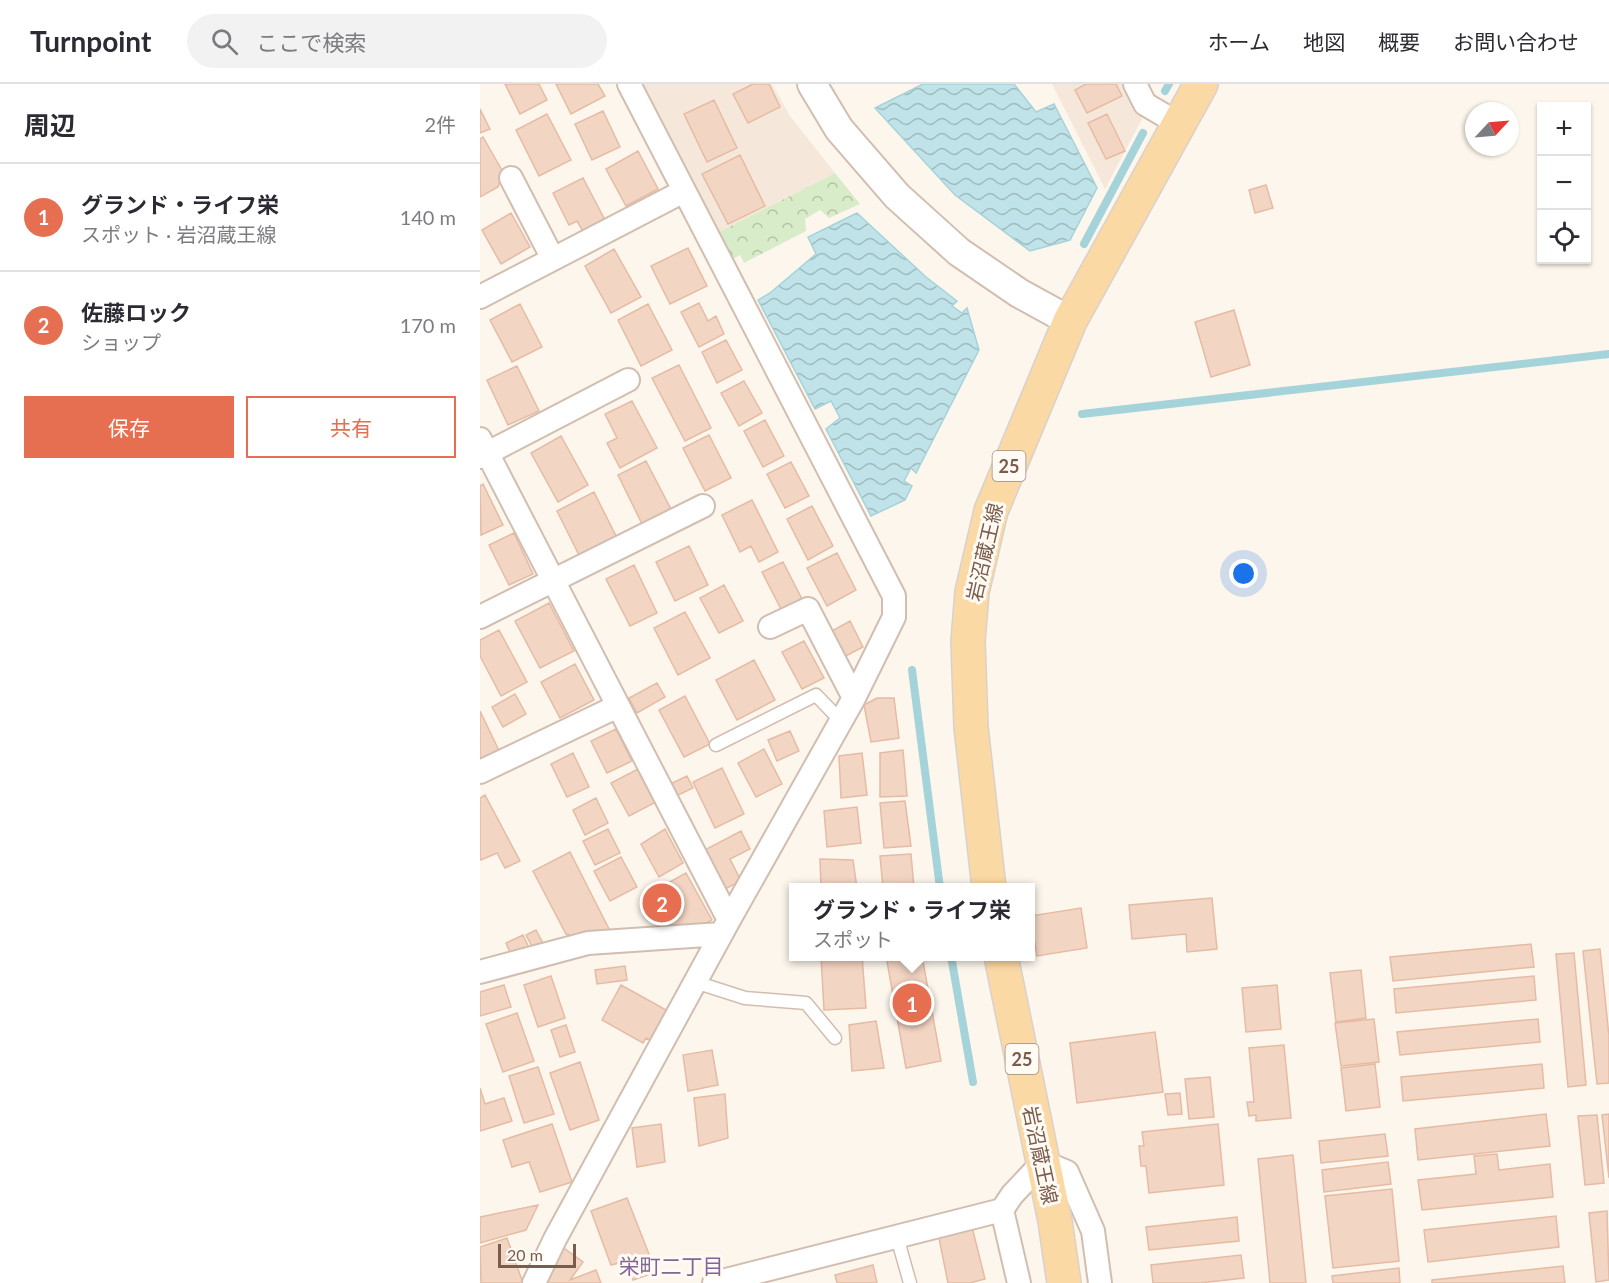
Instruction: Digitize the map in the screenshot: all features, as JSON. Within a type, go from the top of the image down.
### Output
[{"type":"main road","name":"岩沼蔵王線","points":[[988,883],[971,727],[968,641],[972,592],[991,511],[1070,321],[1201,84]]},
{"type":"main road","name":"岩沼蔵王線","points":[[1002,961],[1055,1221],[1064,1283]]},
{"type":"street","points":[[534,1283],[555,1239],[725,927],[854,698],[894,617],[894,596],[630,84]]},
{"type":"street","points":[[812,84],[839,129],[897,196],[959,252],[1019,293],[1070,321]]},
{"type":"street","points":[[1135,84],[1145,104],[1179,124]]},
{"type":"street","points":[[511,178],[553,259]]},
{"type":"street","points":[[480,297],[684,192]]},
{"type":"street","points":[[628,380],[482,450],[618,706],[725,927]]},
{"type":"street","points":[[480,617],[703,506]]},
{"type":"street","points":[[770,627],[808,609],[854,698]]},
{"type":"street","points":[[480,772],[618,706]]},
{"type":"street","points":[[480,972],[588,943],[725,927]]},
{"type":"street","points":[[714,1283],[1002,1210],[1012,1195],[1043,1162],[1067,1172],[1093,1231],[1100,1283]]},
{"type":"street","points":[[1002,1210],[1019,1283]]},
{"type":"lane","points":[[716,745],[816,694],[841,721]]},
{"type":"lane","points":[[695,982],[745,998],[806,1003],[835,1038]]},
{"type":"lane","points":[[897,1237],[910,1283]]},
{"type":"shaded area","points":[[643,84],[772,84],[790,116],[835,173],[719,232]]},
{"type":"shaded area","points":[[1052,84],[1124,84],[1142,119],[1105,189]]},
{"type":"green space","points":[[835,173],[860,204],[829,218],[820,210],[805,219],[806,231],[744,263],[740,255],[733,259],[719,232]]},
{"type":"water","points":[[923,84],[1014,84],[1036,112],[1054,104],[1097,188],[1070,240],[1030,251],[955,195],[875,108]]},
{"type":"water","points":[[857,213],[926,277],[957,301],[952,306],[962,313],[967,308],[979,350],[916,473],[911,468],[904,481],[912,486],[905,500],[871,516],[826,429],[840,418],[831,401],[815,409],[758,300],[770,293],[816,254],[808,237]]},
{"type":"building","points":[[505,84],[539,84],[547,100],[520,114]]},
{"type":"building","points":[[556,84],[598,84],[605,96],[571,114]]},
{"type":"building","points":[[753,84],[769,84],[780,107],[748,123],[733,94]]},
{"type":"building","points":[[1086,84],[1116,84],[1122,96],[1087,113],[1075,90]]},
{"type":"building","points":[[714,100],[737,148],[707,162],[684,114]]},
{"type":"building","points":[[480,109],[490,129],[480,133]]},
{"type":"building","points":[[603,111],[620,147],[592,160],[575,124]]},
{"type":"building","points":[[547,114],[571,160],[539,176],[516,130]]},
{"type":"building","points":[[1107,114],[1125,151],[1106,159],[1088,123]]},
{"type":"building","points":[[483,137],[503,172],[498,187],[480,197],[480,139]]},
{"type":"building","points":[[638,151],[658,189],[626,206],[606,169]]},
{"type":"building","points":[[740,155],[765,206],[728,224],[702,174]]},
{"type":"building","points":[[583,178],[606,222],[584,233],[577,221],[569,225],[553,193]]},
{"type":"building","points":[[1266,185],[1273,208],[1255,213],[1249,190]]},
{"type":"building","points":[[511,213],[530,247],[501,264],[482,230]]},
{"type":"building","points":[[688,248],[707,286],[670,304],[651,266]]},
{"type":"building","points":[[614,249],[641,297],[611,313],[585,266]]},
{"type":"building","points":[[699,303],[708,321],[716,316],[724,334],[699,347],[681,312]]},
{"type":"building","points":[[520,304],[542,347],[512,362],[490,320]]},
{"type":"building","points":[[648,304],[672,350],[641,366],[618,320]]},
{"type":"building","points":[[1234,310],[1250,365],[1211,377],[1195,322]]},
{"type":"building","points":[[726,340],[742,370],[717,383],[702,352]]},
{"type":"building","points":[[679,365],[711,428],[685,441],[652,378]]},
{"type":"building","points":[[517,366],[539,411],[508,425],[487,380]]},
{"type":"building","points":[[744,381],[762,413],[739,426],[721,393]]},
{"type":"building","points":[[632,401],[657,448],[620,468],[607,443],[617,438],[605,414]]},
{"type":"building","points":[[765,420],[784,456],[763,467],[744,431]]},
{"type":"building","points":[[709,435],[731,478],[705,491],[683,448]]},
{"type":"building","points":[[561,436],[588,485],[558,502],[531,453]]},
{"type":"building","points":[[646,461],[674,515],[645,530],[618,475]]},
{"type":"building","points":[[791,462],[809,496],[785,508],[767,474]]},
{"type":"building","points":[[483,484],[503,525],[481,535],[480,486]]},
{"type":"building","points":[[594,492],[619,542],[582,561],[557,511]]},
{"type":"building","points":[[752,500],[778,552],[759,562],[751,546],[740,552],[722,515]]},
{"type":"building","points":[[812,506],[833,546],[808,560],[787,519]]},
{"type":"building","points":[[514,533],[533,574],[509,585],[489,545]]},
{"type":"building","points":[[689,546],[708,585],[675,601],[656,562]]},
{"type":"building","points":[[837,553],[856,590],[827,606],[807,568]]},
{"type":"building","points":[[783,562],[804,603],[783,613],[762,572]]},
{"type":"building","points":[[634,565],[657,613],[630,626],[606,579]]},
{"type":"building","points":[[724,585],[743,621],[719,633],[700,598]]},
{"type":"building","points":[[549,603],[574,651],[540,668],[515,621]]},
{"type":"building","points":[[685,612],[710,658],[678,675],[654,628]]},
{"type":"building","points":[[850,621],[863,647],[842,658],[830,632]]},
{"type":"building","points":[[499,630],[527,682],[501,696],[480,656],[480,640]]},
{"type":"building","points":[[804,641],[824,678],[802,689],[782,652]]},
{"type":"building","points":[[754,660],[775,700],[737,720],[716,680]]},
{"type":"building","points":[[575,664],[594,700],[560,718],[541,682]]},
{"type":"building","points":[[657,683],[665,697],[637,713],[629,698]]},
{"type":"building","points":[[515,694],[526,714],[503,727],[492,707]]},
{"type":"building","points":[[685,696],[710,744],[684,757],[659,710]]},
{"type":"building","points":[[877,698],[894,698],[899,738],[871,742],[864,705]]},
{"type":"building","points":[[480,711],[502,757],[480,767]]},
{"type":"building","points":[[616,729],[632,761],[607,773],[591,741]]},
{"type":"building","points":[[790,731],[799,751],[777,761],[768,740]]},
{"type":"building","points":[[764,749],[782,784],[756,797],[738,763]]},
{"type":"building","points":[[903,750],[907,796],[880,797],[880,753]]},
{"type":"building","points":[[573,753],[589,787],[567,797],[551,764]]},
{"type":"building","points":[[862,753],[867,795],[841,798],[839,756]]},
{"type":"building","points":[[722,768],[744,814],[715,828],[693,782]]},
{"type":"building","points":[[638,769],[656,802],[629,816],[611,783]]},
{"type":"building","points":[[687,776],[693,788],[676,796],[670,784]]},
{"type":"building","points":[[485,795],[520,861],[505,868],[497,853],[481,860],[480,858],[480,798]]},
{"type":"building","points":[[596,798],[608,823],[585,835],[573,810]]},
{"type":"building","points":[[905,801],[911,846],[884,848],[880,803]]},
{"type":"building","points":[[857,807],[861,843],[827,847],[824,811]]},
{"type":"building","points":[[608,829],[620,853],[595,865],[583,841]]},
{"type":"building","points":[[665,829],[683,863],[659,877],[641,844]]},
{"type":"building","points":[[741,831],[750,849],[730,859],[741,881],[719,892],[699,853]]},
{"type":"building","points":[[570,852],[611,933],[596,941],[566,934],[533,871]]},
{"type":"building","points":[[911,854],[914,883],[883,883],[880,856]]},
{"type":"building","points":[[621,857],[637,887],[610,901],[594,871]]},
{"type":"building","points":[[820,859],[853,860],[856,883],[821,883]]},
{"type":"building","points":[[686,873],[712,920],[690,932],[675,932],[663,910],[676,903],[666,884]]},
{"type":"building","points":[[1212,898],[1217,949],[1187,952],[1186,934],[1132,939],[1129,905]]},
{"type":"building","points":[[1081,908],[1087,948],[1037,956],[1035,915]]},
{"type":"building","points":[[536,930],[545,947],[535,952],[526,935]]},
{"type":"building","points":[[523,935],[530,950],[513,959],[506,943]]},
{"type":"building","points":[[1531,944],[1534,967],[1393,981],[1390,957]]},
{"type":"building","points":[[1600,949],[1609,1036],[1609,1083],[1597,1084],[1583,951]]},
{"type":"building","points":[[1574,953],[1586,1085],[1568,1087],[1556,954]]},
{"type":"building","points":[[821,961],[862,961],[866,1008],[824,1010]]},
{"type":"building","points":[[887,961],[923,961],[941,1061],[906,1068]]},
{"type":"building","points":[[625,966],[627,980],[597,984],[595,970]]},
{"type":"building","points":[[1361,970],[1366,1018],[1336,1022],[1330,973]]},
{"type":"building","points":[[551,976],[565,1018],[538,1027],[524,985]]},
{"type":"building","points":[[1534,976],[1536,1000],[1396,1013],[1394,989]]},
{"type":"building","points":[[504,985],[511,1007],[480,1016],[480,992]]},
{"type":"building","points":[[621,985],[668,1011],[652,1041],[646,1038],[643,1043],[602,1020]]},
{"type":"building","points":[[1277,985],[1281,1029],[1246,1032],[1242,988]]},
{"type":"building","points":[[517,1013],[534,1061],[503,1072],[486,1024]]},
{"type":"building","points":[[1374,1019],[1379,1062],[1341,1066],[1335,1023]]},
{"type":"building","points":[[1538,1019],[1540,1042],[1400,1055],[1397,1032]]},
{"type":"building","points":[[876,1021],[884,1068],[852,1071],[849,1025]]},
{"type":"building","points":[[566,1025],[575,1052],[560,1057],[551,1030]]},
{"type":"building","points":[[1155,1032],[1163,1092],[1077,1103],[1070,1043]]},
{"type":"building","points":[[1284,1045],[1291,1118],[1256,1121],[1256,1115],[1249,1116],[1247,1102],[1254,1102],[1249,1048]]},
{"type":"building","points":[[712,1050],[718,1085],[688,1091],[683,1055]]},
{"type":"building","points":[[580,1062],[599,1120],[570,1130],[550,1073]]},
{"type":"building","points":[[1375,1064],[1380,1107],[1346,1111],[1341,1068]]},
{"type":"building","points":[[1542,1064],[1544,1088],[1403,1101],[1401,1077]]},
{"type":"building","points":[[538,1067],[554,1114],[524,1123],[509,1076]]},
{"type":"building","points":[[1210,1077],[1214,1117],[1189,1119],[1185,1079]]},
{"type":"building","points":[[480,1088],[485,1104],[504,1098],[512,1121],[480,1131]]},
{"type":"building","points":[[1180,1093],[1182,1114],[1168,1115],[1165,1094]]},
{"type":"building","points":[[725,1094],[728,1138],[699,1146],[694,1098]]},
{"type":"building","points":[[1546,1114],[1550,1146],[1418,1160],[1415,1129]]},
{"type":"building","points":[[1609,1114],[1609,1178],[1602,1115]]},
{"type":"building","points":[[1597,1115],[1604,1183],[1585,1185],[1578,1116]]},
{"type":"building","points":[[552,1124],[572,1182],[540,1192],[529,1162],[512,1167],[503,1140]]},
{"type":"building","points":[[661,1124],[665,1162],[637,1167],[632,1128]]},
{"type":"building","points":[[1218,1124],[1224,1185],[1149,1193],[1146,1166],[1141,1166],[1139,1146],[1144,1146],[1142,1132]]},
{"type":"building","points":[[1385,1134],[1388,1156],[1321,1163],[1319,1141]]},
{"type":"building","points":[[1497,1154],[1499,1170],[1550,1164],[1553,1197],[1422,1210],[1418,1180],[1476,1174],[1474,1156]]},
{"type":"building","points":[[1293,1155],[1306,1283],[1270,1283],[1258,1159]]},
{"type":"building","points":[[1388,1162],[1391,1184],[1324,1192],[1322,1170]]},
{"type":"building","points":[[1392,1189],[1399,1261],[1333,1268],[1325,1196]]},
{"type":"building","points":[[627,1198],[656,1272],[633,1280],[627,1261],[611,1265],[591,1211]]},
{"type":"building","points":[[538,1205],[526,1230],[480,1243],[480,1217]]},
{"type":"building","points":[[1607,1211],[1609,1280],[1596,1282],[1589,1213]]},
{"type":"building","points":[[1556,1216],[1559,1247],[1428,1262],[1424,1230]]},
{"type":"building","points":[[1237,1217],[1239,1241],[1149,1250],[1146,1227]]},
{"type":"building","points":[[971,1223],[985,1279],[970,1283],[948,1283],[938,1233]]},
{"type":"building","points":[[507,1238],[523,1283],[481,1283],[480,1247]]},
{"type":"building","points":[[561,1246],[583,1262],[570,1280],[596,1270],[601,1283],[546,1283]]},
{"type":"building","points":[[1241,1255],[1244,1278],[1200,1283],[1153,1283],[1151,1265]]},
{"type":"building","points":[[873,1265],[877,1283],[837,1283],[835,1275]]},
{"type":"building","points":[[1563,1266],[1565,1283],[1432,1283],[1432,1280]]},
{"type":"building","points":[[1399,1268],[1400,1283],[1333,1283],[1332,1276]]},
{"type":"waterway","points":[[1165,91],[1169,84]]},
{"type":"waterway","points":[[1084,244],[1143,133]]},
{"type":"waterway","points":[[1082,414],[1609,354]]},
{"type":"waterway","points":[[912,670],[939,883]]},
{"type":"waterway","points":[[952,961],[973,1082]]},
{"type":"place","name":"佐藤ロック","points":[[662,903]]},
{"type":"place","name":"グランド・ライフ栄","points":[[912,1003]]},
{"type":"district","name":"栄町二丁目","points":[[671,1265]]}]
